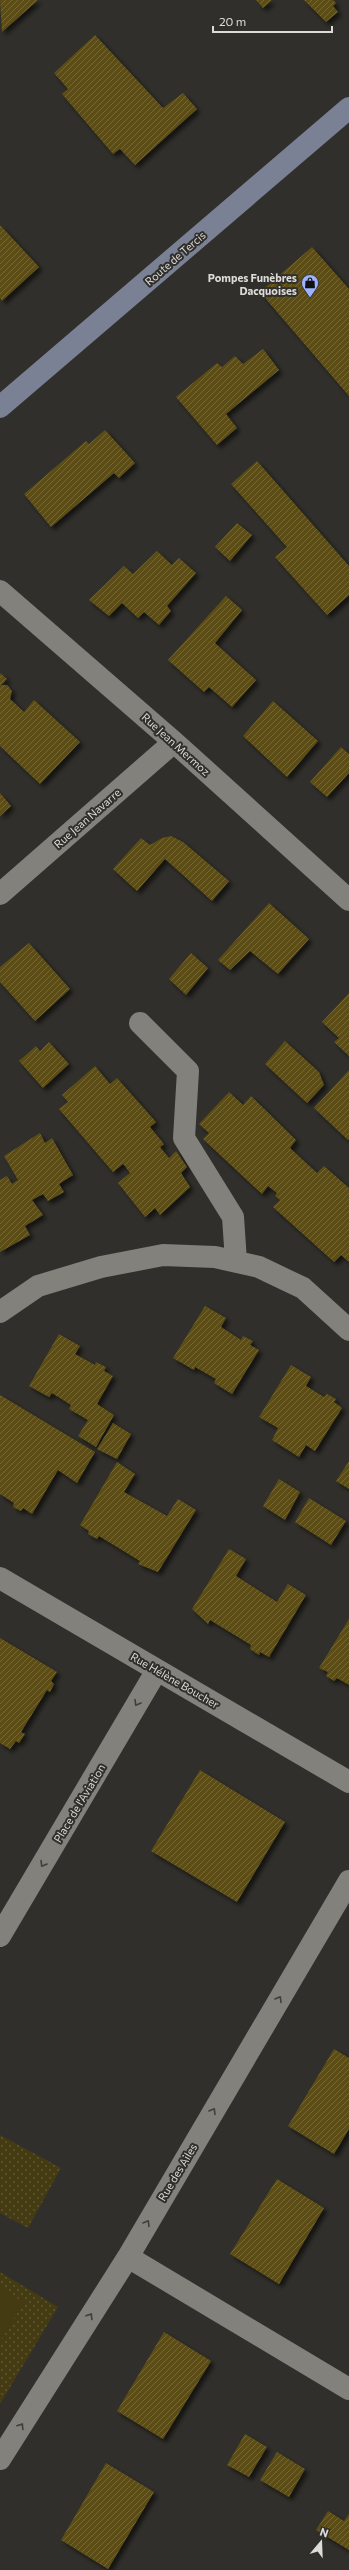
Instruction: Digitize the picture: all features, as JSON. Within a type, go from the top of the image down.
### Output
[{"type":"main road","name":"Route de Tercis","points":[[0,407],[349,108]]},
{"type":"street","name":"Rue Jean Mermoz","points":[[0,591],[174,742],[349,900]]},
{"type":"street","name":"Rue Jean Navarre","points":[[0,894],[174,742]]},
{"type":"street","points":[[140,1024],[188,1071],[184,1138],[233,1216],[236,1261]]},
{"type":"street","points":[[0,1312],[38,1286],[102,1267],[163,1255],[215,1257],[259,1267],[303,1288],[349,1330]]},
{"type":"street","name":"Rue Hélène Boucher","points":[[0,1578],[349,1782]]},
{"type":"street","name":"Place de l'Aviation","points":[[0,1936],[157,1670]]},
{"type":"street","name":"Rue des Ailes","points":[[0,2459],[128,2257],[349,1881]]},
{"type":"street","points":[[128,2257],[349,2389]]},
{"type":"shaded area","points":[[0,2135],[61,2168],[28,2228],[0,2213]]},
{"type":"shaded area","points":[[0,2272],[58,2307],[0,2404]]},
{"type":"shaded area","points":[[0,2288],[24,2302],[0,2342]]},
{"type":"building","points":[[0,0],[38,0],[2,32]]},
{"type":"building","points":[[256,0],[272,0],[263,8]]},
{"type":"building","points":[[304,0],[333,0],[336,3],[333,6],[338,12],[326,22]]},
{"type":"building","points":[[95,35],[163,108],[183,93],[197,109],[135,165],[120,149],[113,154],[62,94],[68,89],[54,73]]},
{"type":"building","points":[[0,225],[39,267],[2,301],[0,298]]},
{"type":"building","points":[[312,247],[349,289],[349,396],[260,292]]},
{"type":"building","points":[[263,349],[279,370],[226,414],[237,428],[217,445],[176,397],[217,363],[222,367],[235,356],[243,364]]},
{"type":"building","points":[[105,430],[135,463],[119,478],[114,473],[51,527],[24,494],[86,441],[89,444]]},
{"type":"building","points":[[257,461],[349,566],[349,595],[327,615],[275,557],[287,547],[231,484]]},
{"type":"building","points":[[237,523],[252,535],[230,561],[215,547]]},
{"type":"building","points":[[157,551],[172,565],[179,558],[196,573],[167,606],[171,611],[159,625],[144,612],[138,618],[122,603],[109,616],[89,600],[124,566],[133,574]]},
{"type":"building","points":[[226,596],[242,610],[215,643],[256,680],[232,707],[209,687],[204,692],[168,660]]},
{"type":"building","points":[[0,673],[7,679],[1,685],[7,685],[12,691],[10,699],[24,712],[34,700],[80,742],[40,784],[0,746]]},
{"type":"building","points":[[273,701],[318,741],[287,777],[243,736]]},
{"type":"building","points":[[341,747],[349,754],[349,773],[327,797],[310,782]]},
{"type":"building","points":[[0,793],[11,806],[0,816]]},
{"type":"building","points":[[171,836],[183,842],[229,881],[212,901],[165,859],[137,891],[113,869],[141,838],[150,845],[162,838]]},
{"type":"building","points":[[269,903],[309,939],[278,974],[250,951],[230,970],[218,960]]},
{"type":"building","points":[[29,943],[70,989],[35,1021],[0,982],[0,967]]},
{"type":"building","points":[[191,953],[208,968],[186,995],[169,979]]},
{"type":"building","points":[[349,993],[349,1056],[334,1042],[339,1038],[322,1022]]},
{"type":"building","points":[[285,1041],[319,1072],[324,1085],[307,1103],[265,1064]]},
{"type":"building","points":[[49,1042],[69,1064],[43,1088],[19,1061],[36,1046],[40,1051]]},
{"type":"building","points":[[95,1066],[110,1084],[117,1078],[156,1122],[150,1127],[164,1144],[160,1147],[169,1158],[176,1151],[187,1167],[181,1173],[190,1187],[160,1215],[155,1208],[145,1217],[118,1183],[130,1173],[125,1166],[123,1164],[113,1172],[59,1109],[68,1102],[62,1095]]},
{"type":"building","points":[[349,1070],[349,1139],[348,1140],[314,1108]]},
{"type":"building","points":[[229,1092],[243,1105],[251,1096],[296,1140],[290,1148],[317,1173],[324,1166],[349,1188],[349,1262],[341,1255],[334,1262],[273,1207],[280,1200],[275,1196],[277,1193],[268,1186],[262,1194],[203,1139],[209,1133],[199,1124]]},
{"type":"building","points":[[40,1133],[45,1143],[52,1138],[73,1175],[59,1184],[64,1192],[48,1201],[43,1194],[32,1200],[43,1215],[25,1226],[30,1235],[0,1252],[0,1180],[7,1176],[12,1184],[18,1180],[4,1156]]},
{"type":"building","points":[[205,1306],[226,1318],[221,1327],[241,1340],[243,1336],[253,1341],[250,1345],[259,1350],[232,1394],[214,1383],[216,1379],[195,1367],[194,1370],[173,1358]]},
{"type":"building","points":[[59,1334],[80,1346],[75,1354],[95,1365],[96,1362],[106,1367],[104,1371],[113,1376],[97,1404],[114,1415],[96,1447],[78,1436],[88,1420],[69,1409],[71,1405],[52,1393],[49,1397],[29,1386]]},
{"type":"building","points":[[291,1365],[311,1377],[306,1386],[324,1397],[327,1394],[336,1399],[334,1402],[342,1408],[315,1451],[306,1445],[299,1457],[272,1440],[278,1428],[259,1417]]},
{"type":"building","points":[[0,1395],[95,1452],[77,1483],[58,1470],[32,1514],[23,1508],[21,1511],[13,1507],[14,1503],[0,1494]]},
{"type":"building","points":[[113,1423],[131,1434],[117,1459],[97,1449]]},
{"type":"building","points":[[349,1461],[349,1489],[336,1481]]},
{"type":"building","points":[[117,1462],[135,1474],[124,1492],[167,1516],[178,1499],[196,1510],[158,1572],[138,1564],[140,1561],[99,1536],[97,1539],[88,1534],[89,1531],[80,1525]]},
{"type":"building","points":[[279,1479],[300,1492],[285,1520],[263,1506]]},
{"type":"building","points":[[309,1498],[346,1521],[331,1545],[295,1522]]},
{"type":"building","points":[[229,1549],[246,1559],[236,1576],[277,1602],[288,1584],[306,1595],[269,1657],[260,1652],[259,1655],[250,1649],[251,1645],[210,1620],[208,1624],[192,1609]]},
{"type":"building","points":[[349,1619],[349,1685],[337,1678],[334,1681],[326,1676],[328,1672],[319,1668]]},
{"type":"building","points":[[0,1638],[57,1672],[51,1681],[54,1684],[50,1692],[47,1690],[21,1732],[25,1734],[19,1743],[16,1741],[10,1749],[0,1743]]},
{"type":"building","points":[[200,1770],[285,1822],[237,1902],[151,1851]]},
{"type":"building","points":[[334,2049],[349,2058],[349,2129],[334,2154],[288,2126]]},
{"type":"building","points":[[277,2179],[324,2208],[279,2284],[230,2254]]},
{"type":"building","points":[[164,2332],[211,2361],[163,2439],[117,2411]]},
{"type":"building","points":[[245,2434],[267,2447],[249,2477],[227,2465]]},
{"type":"building","points":[[277,2452],[305,2469],[289,2497],[260,2480]]},
{"type":"building","points":[[106,2463],[154,2492],[108,2569],[61,2540]]},
{"type":"building","points":[[328,2511],[344,2521],[349,2514],[349,2550],[316,2530]]},
{"type":"place","name":"Pompes Funèbres Dacquoises","points":[[310,298]]}]
